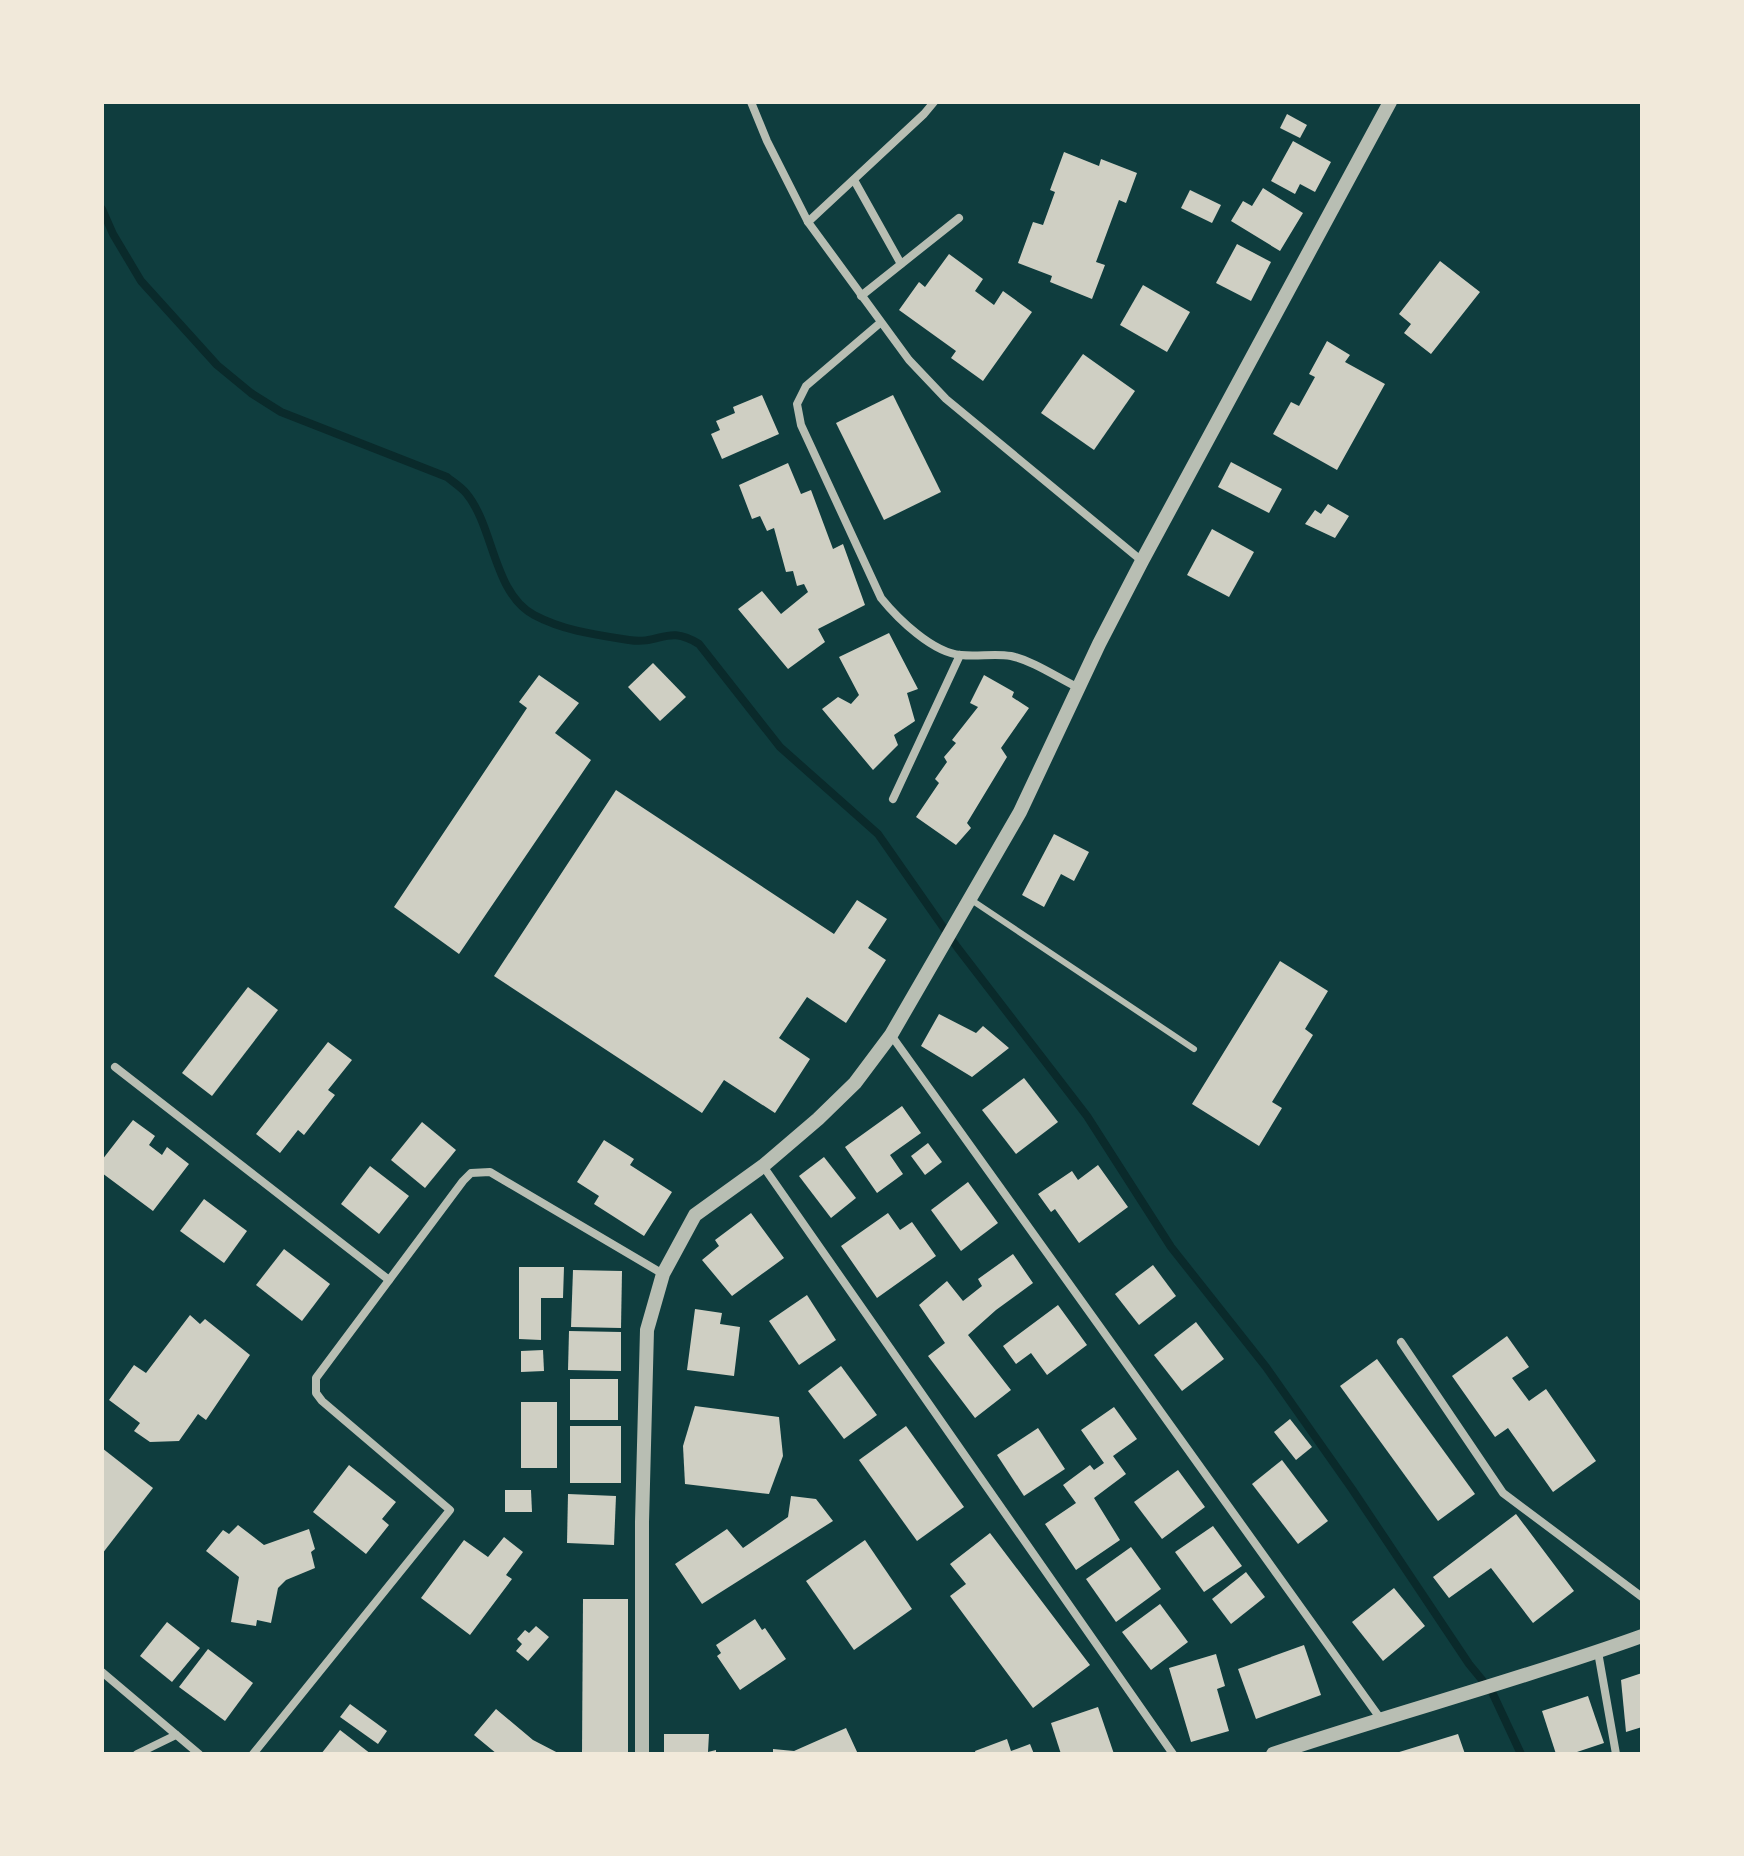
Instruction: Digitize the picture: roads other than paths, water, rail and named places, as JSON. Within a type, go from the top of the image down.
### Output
[{"type":"street","points":[[751,102],[808,222],[909,360],[946,399],[1142,561]]},
{"type":"street","points":[[808,222],[934,102]]},
{"type":"street","points":[[642,1754],[642,1522],[647,1330],[663,1274],[695,1215],[763,1166],[855,1083],[891,1035],[1020,812],[1142,561],[1390,102]]},
{"type":"street","points":[[854,180],[901,264]]},
{"type":"street","points":[[861,296],[959,218]]},
{"type":"street","points":[[880,323],[806,386],[797,404],[801,425],[881,598],[899,620],[942,650],[960,655],[983,653],[1013,656],[1079,688]]},
{"type":"street","points":[[893,799],[960,655]]},
{"type":"street","points":[[891,1035],[1380,1718]]},
{"type":"street","points":[[115,1067],[389,1280]]},
{"type":"street","points":[[763,1166],[1173,1754]]},
{"type":"street","points":[[253,1754],[450,1510],[333,1411],[316,1393],[316,1378],[463,1181],[471,1173],[490,1172],[663,1274]]},
{"type":"street","points":[[1401,1342],[1503,1493],[1642,1597]]},
{"type":"street","points":[[1273,1754],[1642,1636]]},
{"type":"street","points":[[1598,1652],[1616,1754]]},
{"type":"street","points":[[102,1672],[199,1754]]},
{"type":"street","points":[[137,1754],[176,1735]]},
{"type":"lane","points":[[970,899],[1194,1049]]},
{"type":"waterway","points":[[102,209],[141,281],[217,365],[251,393],[281,412],[447,477],[466,493],[475,507],[510,591],[520,605],[534,615],[569,629],[593,634],[640,641],[671,635],[699,644],[780,747],[878,834],[957,947],[1087,1116],[1171,1247],[1266,1367],[1352,1489],[1469,1664],[1492,1692],[1521,1754]]}]
